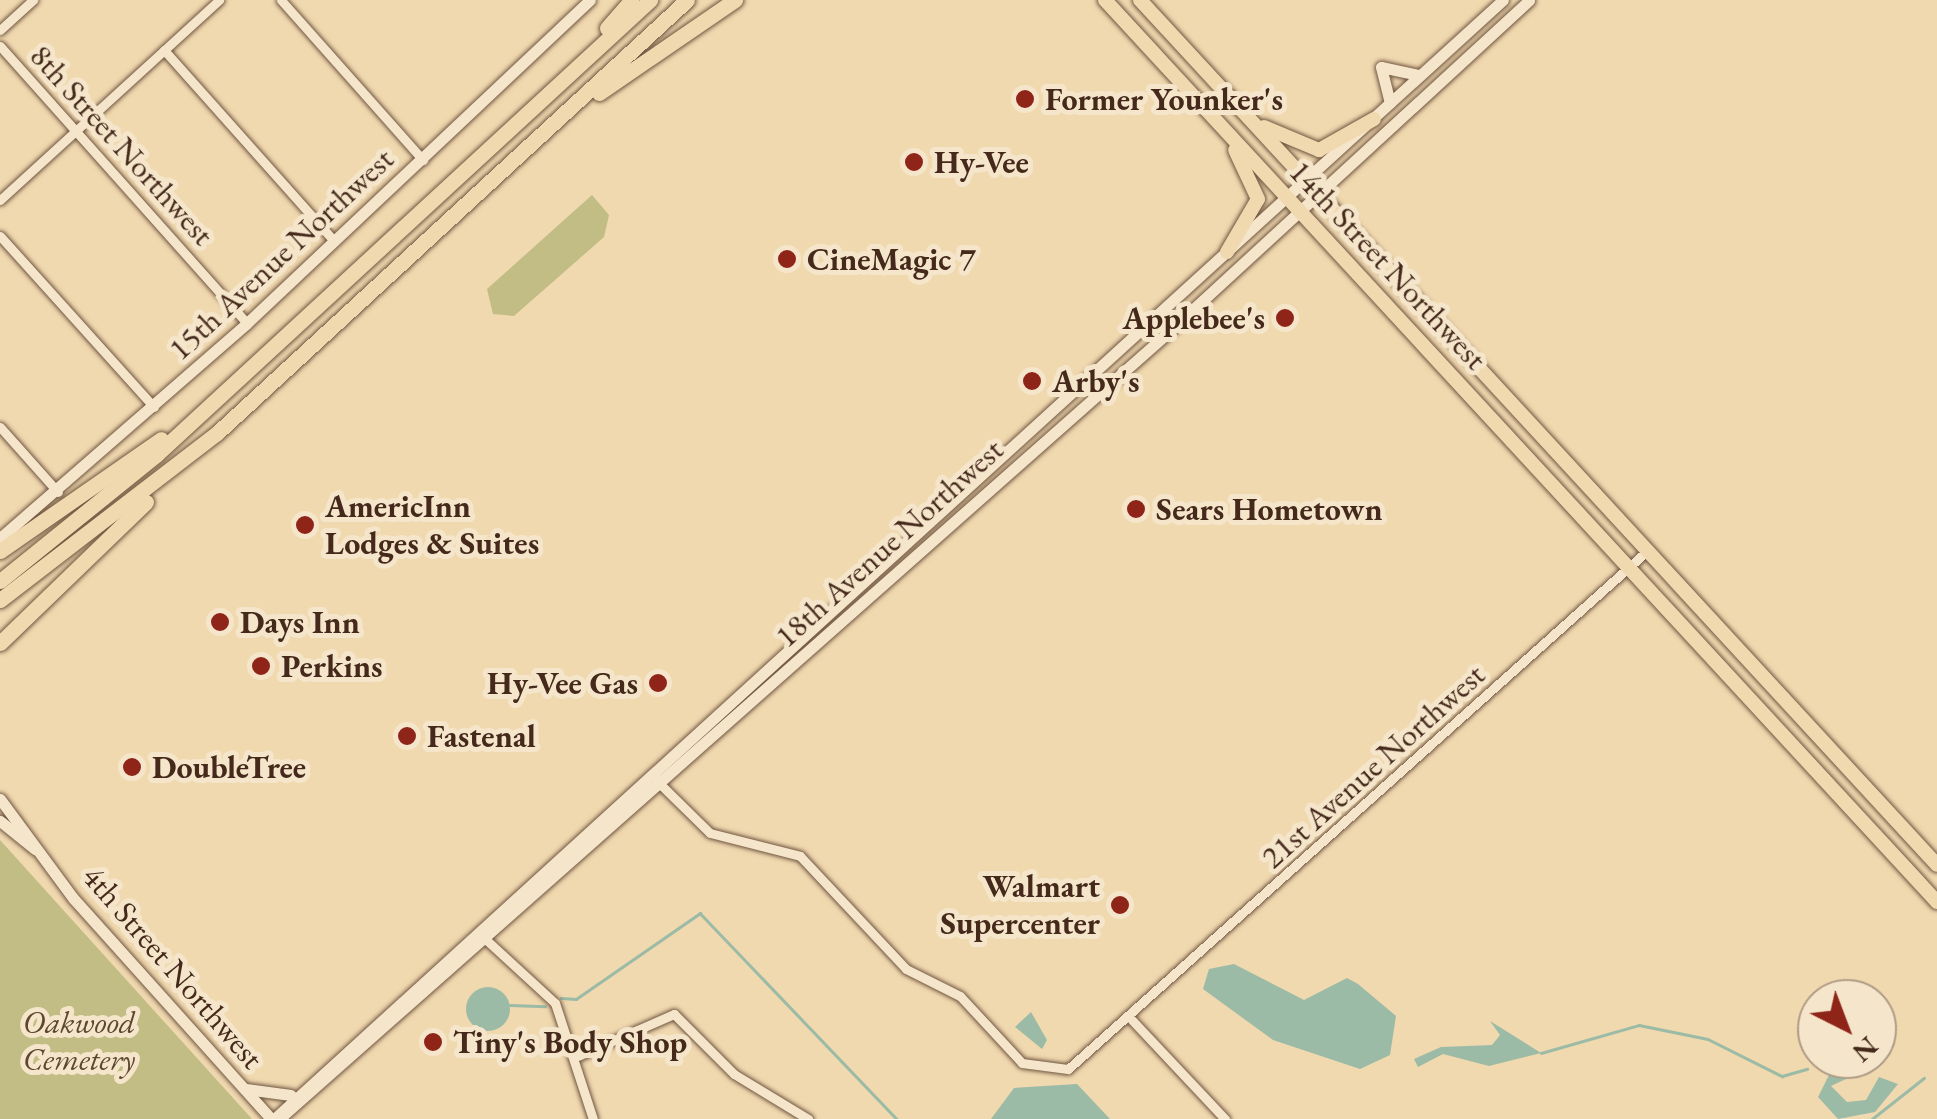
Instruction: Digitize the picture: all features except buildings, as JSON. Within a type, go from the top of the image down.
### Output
[{"type":"highway","points":[[480,155],[631,0]]},
{"type":"highway","points":[[0,580],[217,398],[650,0]]},
{"type":"highway","points":[[1,641],[217,433],[686,0]]},
{"type":"highway","points":[[498,174],[662,44],[735,0]]},
{"type":"highway","points":[[0,551],[217,398]]},
{"type":"highway","points":[[0,600],[217,433]]},
{"type":"main road","name":"14th Street Northwest","points":[[1106,0],[1937,902]]},
{"type":"main road","name":"14th Street Northwest","points":[[1140,0],[1937,866]]},
{"type":"main road","points":[[1215,81],[1306,149],[1333,146],[1374,119]]},
{"type":"main road","points":[[1196,97],[1256,184],[1256,212],[1226,252]]},
{"type":"street","points":[[0,30],[33,0]]},
{"type":"street","points":[[0,200],[219,0]]},
{"type":"street","points":[[281,0],[423,160]]},
{"type":"street","name":"15th Avenue Northwest","points":[[0,538],[59,493],[154,407],[423,160],[590,0]]},
{"type":"street","name":"18th Avenue Northwest","points":[[274,1119],[295,1093],[486,940],[661,785],[1293,202],[1410,79],[1503,0]]},
{"type":"street","name":"18th Avenue Northwest","points":[[1311,185],[1404,112],[1529,0]]},
{"type":"street","name":"8th Street Northwest","points":[[0,46],[247,322]]},
{"type":"street","points":[[164,50],[334,241]]},
{"type":"street","points":[[1390,103],[1381,67],[1410,79],[1404,112]]},
{"type":"street","name":"18th Avenue Northwest","points":[[274,1119],[294,1114],[475,929],[1226,252],[1293,202]]},
{"type":"street","points":[[0,236],[154,407]]},
{"type":"street","points":[[0,427],[59,493]]},
{"type":"street","name":"21st Avenue Northwest","points":[[1132,1020],[1648,550]]},
{"type":"street","points":[[649,772],[726,842],[800,856],[906,969],[954,992],[1030,1067],[1074,1067],[1132,1020],[1225,1119]]},
{"type":"street","name":"4th Street Northwest","points":[[0,799],[36,850],[274,1119]]},
{"type":"street","name":"4th Street Northwest","points":[[0,821],[36,850]]},
{"type":"street","points":[[475,929],[550,996],[578,1056],[593,1119]]},
{"type":"street","points":[[578,1056],[674,1014],[734,1074],[808,1119]]},
{"type":"street","points":[[242,1086],[295,1093]]},
{"type":"green space","points":[[592,195],[609,215],[604,237],[514,316],[493,314],[487,289]]},
{"type":"green space","name":"Oakwood Cemetery","points":[[0,840],[252,1119],[0,1119]]},
{"type":"shaded area","points":[[1234,964],[1304,1000],[1347,978],[1358,984],[1396,1016],[1390,1055],[1360,1069],[1273,1040],[1203,989],[1209,969]]},
{"type":"shaded area","points":[[488,987],[503,994],[510,1009],[503,1024],[488,1031],[473,1024],[466,1009],[473,994]]},
{"type":"shaded area","points":[[1031,1012],[1047,1040],[1042,1049],[1015,1027]]},
{"type":"shaded area","points":[[1490,1021],[1541,1053],[1489,1066],[1443,1054],[1418,1067],[1414,1059],[1441,1047],[1492,1045],[1500,1035]]},
{"type":"shaded area","points":[[1827,1079],[1846,1079],[1831,1086],[1847,1102],[1866,1100],[1878,1079],[1898,1084],[1875,1112],[1838,1119],[1818,1097]]},
{"type":"shaded area","points":[[1077,1084],[1110,1119],[991,1119],[1014,1088]]},
{"type":"waterway","points":[[561,998],[576,999],[700,913],[897,1119]]},
{"type":"waterway","points":[[510,1005],[545,1006]]},
{"type":"waterway","points":[[1541,1053],[1639,1025],[1708,1039],[1782,1076],[1797,1072]]},
{"type":"waterway","points":[[1872,1119],[1924,1078]]},
{"type":"place","name":"Former Younker's","points":[[1025,99]]},
{"type":"place","name":"Hy-Vee","points":[[914,162]]},
{"type":"place","name":"CineMagic 7","points":[[787,259]]},
{"type":"place","name":"Applebee's","points":[[1285,318]]},
{"type":"place","name":"Arby's","points":[[1032,381]]},
{"type":"place","name":"Sears Hometown","points":[[1136,509]]},
{"type":"place","name":"AmericInn Lodges & Suites","points":[[305,525]]},
{"type":"place","name":"Days Inn","points":[[220,622]]},
{"type":"place","name":"Perkins","points":[[261,666]]},
{"type":"place","name":"Hy-Vee Gas","points":[[658,683]]},
{"type":"place","name":"Fastenal","points":[[407,736]]},
{"type":"place","name":"DoubleTree","points":[[132,767]]},
{"type":"place","name":"Walmart Supercenter","points":[[1120,905]]},
{"type":"place","name":"Tiny's Body Shop","points":[[433,1042]]}]
